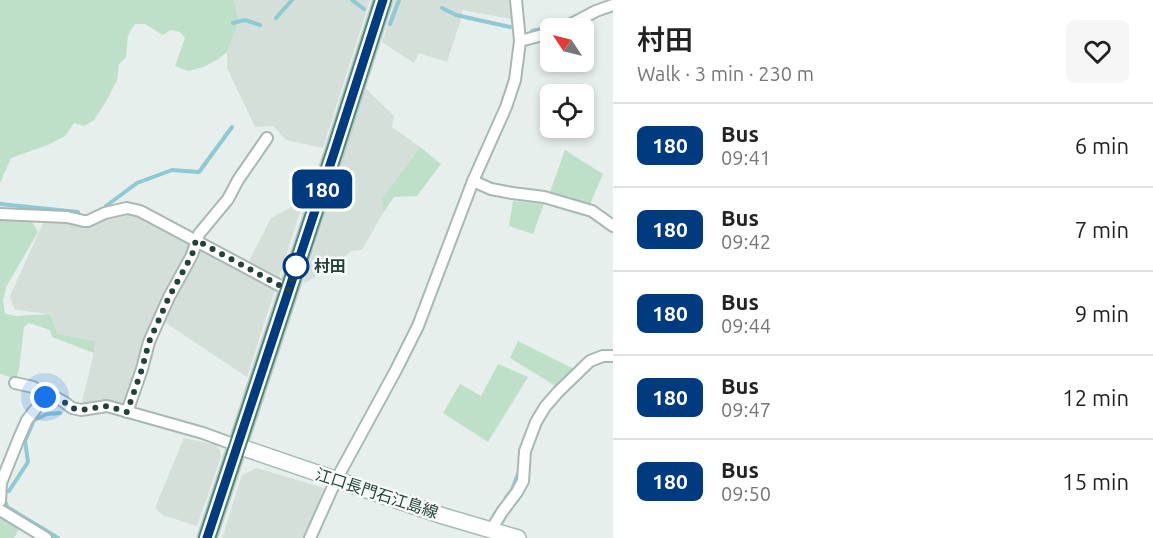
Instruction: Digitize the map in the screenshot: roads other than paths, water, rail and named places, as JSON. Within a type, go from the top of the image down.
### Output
[{"type":"highway","points":[[207,538],[383,0]]},
{"type":"main road","name":"江口長門石江島線","points":[[238,446],[518,538]]},
{"type":"street","points":[[310,538],[336,480],[418,326],[473,181],[506,107],[515,80],[520,41],[516,0]]},
{"type":"street","points":[[583,18],[613,5]]},
{"type":"street","points":[[520,41],[540,36]]},
{"type":"street","points":[[127,412],[149,342],[169,297],[192,255],[199,234],[228,199],[238,180],[267,138]]},
{"type":"street","points":[[473,181],[491,189],[544,197],[592,211],[613,226]]},
{"type":"street","points":[[0,214],[67,217],[88,221],[105,213],[127,208],[140,211],[288,290]]},
{"type":"street","points":[[491,530],[522,481],[525,451],[536,422],[545,407],[590,361],[603,356],[613,356]]},
{"type":"street","points":[[15,383],[33,387],[45,397],[55,397],[72,408],[81,410],[107,406],[203,433],[238,446]]},
{"type":"street","points":[[0,501],[1,483],[27,420],[45,397]]},
{"type":"street","points":[[0,510],[46,538]]},
{"type":"waterway","points":[[276,18],[292,0]]},
{"type":"waterway","points":[[352,0],[364,9]]},
{"type":"waterway","points":[[390,24],[399,0]]},
{"type":"waterway","points":[[442,8],[456,15],[510,27]]},
{"type":"waterway","points":[[233,23],[245,20],[260,25]]},
{"type":"waterway","points":[[532,31],[540,29]]},
{"type":"waterway","points":[[106,206],[137,183],[172,170],[199,172],[232,127]]},
{"type":"waterway","points":[[0,204],[78,212]]},
{"type":"waterway","points":[[9,491],[28,462],[25,441],[34,420],[47,414],[60,413]]},
{"type":"waterway","points":[[506,498],[518,474]]},
{"type":"waterway","points":[[4,498],[7,507],[58,538]]},
{"type":"place","name":"村田","points":[[296,266]]}]
